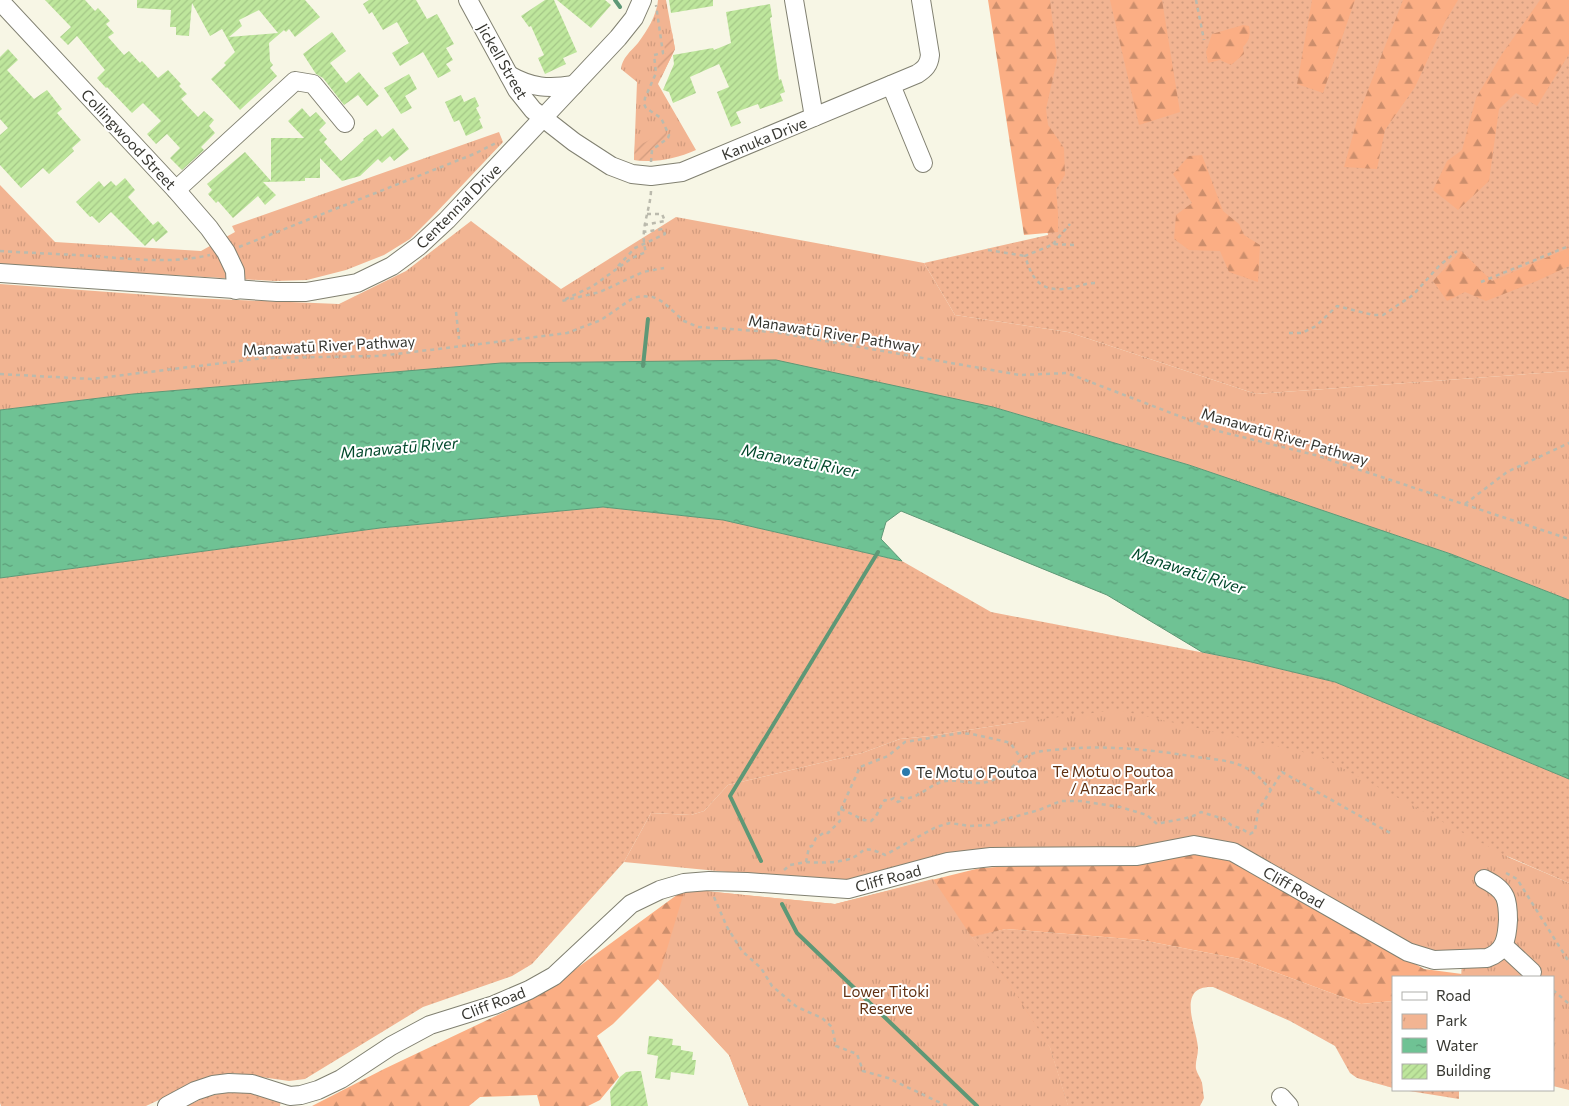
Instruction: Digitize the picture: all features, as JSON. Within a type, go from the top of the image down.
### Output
[{"type":"street","name":"Jickell Street","points":[[468,0],[524,100],[543,118]]},
{"type":"street","points":[[794,0],[814,117]]},
{"type":"street","name":"Kanuka Drive","points":[[543,118],[574,142],[611,166],[651,182],[682,172],[925,69],[930,55],[920,0]]},
{"type":"street","name":"Collingwood Street","points":[[0,1],[209,228],[226,252],[235,271],[236,290]]},
{"type":"street","name":"Centennial Drive","points":[[0,273],[236,290],[306,292],[357,282],[392,266],[420,246],[522,141],[648,2]]},
{"type":"street","points":[[176,190],[294,74],[313,84],[345,123]]},
{"type":"street","points":[[509,75],[523,83],[537,86],[552,88],[574,84]]},
{"type":"street","points":[[891,85],[923,163]]},
{"type":"street","name":"Cliff Road","points":[[167,1106],[195,1091],[212,1085],[229,1083],[252,1084],[290,1096],[318,1090],[430,1025],[494,1005],[529,990],[554,976],[631,904],[660,890],[684,883],[709,881],[767,883],[848,889],[948,862],[991,857],[1138,856],[1194,845],[1233,852],[1408,952],[1434,960],[1487,958],[1494,955],[1504,946]]},
{"type":"street","points":[[1484,879],[1501,890],[1505,896],[1508,929],[1504,946],[1532,972]]},
{"type":"path","points":[[1196,0],[1204,40]]},
{"type":"path","points":[[648,2],[663,53],[654,54],[656,73],[644,104],[646,108],[661,118],[669,135],[668,138],[652,150],[650,201],[643,232],[643,244],[646,252],[632,258],[593,286],[562,302],[600,292],[643,272],[664,268]]},
{"type":"path","points":[[0,251],[157,261],[188,260],[226,252],[465,157],[510,136],[517,136],[522,141]]},
{"type":"path","points":[[644,225],[665,221],[662,214],[647,214]]},
{"type":"path","points":[[1054,244],[1070,224]]},
{"type":"path","points":[[614,271],[635,248],[665,234],[663,230],[643,232]]},
{"type":"path","points":[[988,250],[1025,256],[1040,248],[1054,244],[1074,245]]},
{"type":"path","points":[[1481,282],[1569,246]]},
{"type":"path","points":[[1289,333],[1302,334],[1316,326],[1336,306],[1373,315],[1383,315],[1413,295],[1439,266],[1457,251]]},
{"type":"path","points":[[1025,256],[1033,278],[1040,285],[1050,288],[1065,288],[1095,283]]},
{"type":"path","name":"Manawatū River Pathway","points":[[0,374],[91,379],[264,358],[379,356],[567,333],[601,320],[632,298],[642,296],[653,297],[663,302],[684,321],[698,327],[774,332],[1020,375],[1067,373],[1218,431],[1315,455],[1569,538]]},
{"type":"path","points":[[456,312],[460,339]]},
{"type":"path","points":[[1465,504],[1507,472],[1569,443]]},
{"type":"path","points":[[806,862],[809,847],[812,846],[816,838],[825,832],[828,833],[840,820],[838,810],[841,808],[860,767],[888,756],[905,742],[961,733],[972,734],[1007,742],[1011,744],[1021,758]]},
{"type":"path","points":[[841,808],[864,820],[871,821],[880,812],[882,802],[885,800],[888,801],[894,798],[898,802],[900,797],[909,798],[947,781],[964,781],[978,784],[994,780],[1007,772],[1021,758],[1038,752],[1083,747],[1118,747],[1161,751],[1240,765],[1253,772],[1271,790]]},
{"type":"path","points":[[767,883],[790,865],[806,862],[822,863],[848,860],[863,850],[871,849],[885,855],[936,827],[950,823],[970,826],[990,825],[1061,802],[1080,801],[1120,807],[1146,815],[1157,824],[1192,818],[1201,812],[1224,819],[1231,825],[1250,834],[1255,831],[1258,811],[1282,772],[1390,833]]},
{"type":"path","points":[[1500,870],[1517,879],[1569,962]]},
{"type":"path","points":[[709,881],[727,927],[742,951],[761,968],[772,986],[797,1007],[822,1018],[832,1027],[836,1046],[857,1054],[863,1071],[888,1078],[947,1106]]},
{"type":"path","points":[[1554,991],[1569,1004]]},
{"type":"green space","points":[[658,0],[666,0],[675,49],[658,84],[696,150],[666,160],[634,160],[637,82],[621,69],[625,58],[651,23]]},
{"type":"green space","points":[[988,0],[1050,0],[1057,60],[1046,109],[1048,125],[1064,148],[1065,175],[1056,189],[1058,232],[1024,235]]},
{"type":"green space","points":[[1014,0],[1569,0],[1569,371],[1256,394],[1068,332],[955,315],[924,263],[1048,235]]},
{"type":"green space","points":[[1110,0],[1162,0],[1180,112],[1139,125]]},
{"type":"green space","points":[[1312,0],[1355,0],[1323,93],[1297,84]]},
{"type":"green space","points":[[1403,0],[1458,0],[1445,22],[1415,87],[1385,130],[1377,169],[1344,167],[1359,113]]},
{"type":"green space","points":[[1540,0],[1569,0],[1569,54],[1537,106],[1516,93],[1499,109],[1489,181],[1458,210],[1433,190],[1447,161],[1462,150],[1476,98],[1502,54]]},
{"type":"green space","points":[[1243,25],[1249,26],[1250,32],[1248,40],[1243,47],[1244,54],[1231,65],[1220,60],[1208,63],[1206,52],[1212,34]]},
{"type":"green space","points":[[672,32],[675,49],[661,78],[658,73],[657,60],[662,59],[661,55],[666,54],[663,40]]},
{"type":"green space","points":[[664,127],[667,136],[653,149],[648,160],[634,160],[635,144],[644,143]]},
{"type":"green space","points":[[499,132],[503,142],[410,239],[384,255],[346,270],[307,280],[275,281],[0,265],[0,185],[55,242],[201,251],[235,232],[232,226]]},
{"type":"green space","points":[[1202,155],[1223,211],[1239,224],[1244,235],[1260,245],[1258,282],[1229,272],[1220,251],[1189,250],[1174,239],[1176,215],[1192,203],[1173,174],[1189,156]]},
{"type":"green space","points":[[676,217],[924,263],[955,315],[1068,332],[1256,394],[1569,371],[1569,600],[1451,554],[1189,465],[993,407],[133,394],[0,410],[0,284],[190,298],[339,304],[406,271],[471,221],[561,289]]},
{"type":"green space","points":[[1569,248],[1569,266],[1486,301],[1465,292],[1447,301],[1433,281],[1461,251],[1492,281]]},
{"type":"green space","points":[[603,507],[723,520],[902,561],[991,612],[1247,661],[1335,682],[1569,779],[1569,883],[1509,857],[1026,721],[900,739],[862,753],[728,785],[704,811],[691,815],[651,813],[624,862],[532,964],[512,976],[423,1007],[305,1079],[289,1081],[232,1073],[208,1077],[146,1106],[1,1106],[0,578],[380,528]]},
{"type":"green space","name":"Te Motu o Poutoa / Anzac Park","points":[[1118,710],[1320,756],[1508,857],[1569,883],[1569,1090],[1554,1086],[1554,976],[1461,976],[1463,953],[1431,954],[1403,943],[1237,848],[1121,850],[862,881],[831,882],[624,862],[651,813],[691,815],[704,811],[728,785],[862,753],[900,739]]},
{"type":"green space","points":[[1194,852],[1236,861],[1424,969],[1462,974],[1461,976],[1392,976],[1392,1001],[1361,1004],[1240,959],[1141,940],[1006,929],[971,937],[1007,980],[1050,1048],[1068,1106],[749,1106],[729,1055],[658,979],[613,1024],[597,1036],[619,1077],[600,1100],[588,1106],[540,1106],[537,1095],[480,1097],[469,1106],[312,1106],[384,1069],[540,995],[685,889],[835,904],[980,868],[1081,862]]},
{"type":"green space","name":"Lower Titoki Reserve","points":[[933,879],[971,936],[1007,980],[1050,1048],[1068,1106],[749,1106],[729,1055],[658,979],[685,889],[835,904]]},
{"type":"green space","points":[[1006,929],[1141,940],[1240,959],[1361,1004],[1392,1001],[1392,1088],[1357,1078],[1350,1073],[1335,1046],[1290,1021],[1213,987],[1201,988],[1194,993],[1191,1001],[1192,1021],[1198,1049],[1196,1069],[1201,1081],[1204,1098],[1200,1106],[1068,1106],[1050,1048],[971,936]]},
{"type":"green space","points":[[232,1091],[252,1091],[281,1100],[280,1106],[187,1106],[205,1097]]},
{"type":"green space","points":[[1409,1091],[1459,1091],[1459,1099]]},
{"type":"water","name":"Manawatū River","points":[[776,360],[993,407],[1189,465],[1451,554],[1569,600],[1569,779],[1335,682],[1202,652],[1107,595],[901,511],[886,522],[881,539],[902,561],[723,520],[603,507],[380,528],[0,578],[0,410],[133,394],[501,363]]},
{"type":"building","points":[[45,0],[85,0],[95,11],[98,8],[110,21],[106,24],[114,33],[108,37],[124,55],[129,51],[140,63],[142,61],[158,78],[168,70],[181,84],[179,86],[187,94],[181,99],[198,117],[204,111],[214,120],[209,126],[215,133],[201,147],[204,150],[182,170],[170,158],[180,148],[167,134],[156,144],[147,134],[161,121],[143,103],[132,113],[106,88],[97,78],[105,70],[77,36],[68,45],[60,37],[71,27]]},
{"type":"building","points":[[137,0],[305,0],[320,17],[295,37],[289,29],[286,32],[284,30],[269,43],[270,61],[273,65],[270,68],[277,76],[240,110],[211,79],[226,65],[224,63],[235,52],[222,29],[210,36],[192,3],[189,36],[176,35],[176,27],[170,27],[171,10],[137,8]],"holes":[[[259,10],[278,33],[229,37],[242,26],[239,20]]]},
{"type":"building","points":[[369,0],[416,0],[427,19],[437,14],[454,44],[446,48],[453,60],[446,64],[451,71],[438,78],[423,52],[400,66],[392,53],[409,43],[397,22],[383,30],[372,12],[369,14],[363,4]]},
{"type":"building","points":[[545,0],[554,0],[577,52],[563,58],[566,64],[545,74],[538,58],[544,55],[531,26],[529,27],[521,16]]},
{"type":"building","points":[[557,0],[605,0],[611,5],[591,28]]},
{"type":"building","points":[[669,0],[713,0],[713,6],[671,13]]},
{"type":"building","points":[[770,4],[772,17],[770,18],[779,80],[781,79],[785,92],[780,94],[783,101],[760,109],[758,104],[736,112],[741,123],[731,127],[717,92],[729,87],[719,64],[690,77],[696,93],[673,103],[669,92],[663,90],[674,64],[673,55],[713,48],[714,50],[731,43],[726,12]]},
{"type":"building","points":[[332,32],[346,51],[330,63],[346,83],[359,72],[379,96],[367,106],[358,95],[344,105],[323,78],[316,74],[303,54]]},
{"type":"building","points":[[8,49],[18,60],[7,70],[34,99],[47,90],[62,109],[57,113],[81,140],[72,148],[74,151],[49,174],[43,168],[21,188],[0,165],[0,135],[8,128],[0,119],[0,57]]},
{"type":"building","points":[[409,74],[417,89],[405,96],[412,108],[401,114],[384,88]]},
{"type":"building","points":[[461,95],[464,102],[475,97],[479,106],[476,108],[483,128],[466,136],[459,120],[454,122],[445,102]]},
{"type":"building","points":[[302,108],[310,117],[316,112],[326,123],[319,130],[327,139],[324,142],[341,161],[376,129],[382,137],[393,128],[409,149],[394,161],[390,156],[382,163],[378,159],[360,176],[342,181],[320,158],[320,178],[305,178],[305,181],[263,182],[276,195],[265,205],[258,196],[233,218],[218,201],[216,203],[208,194],[212,190],[207,184],[245,152],[271,181],[271,138],[304,138],[288,121]]},
{"type":"building","points":[[125,178],[135,190],[128,197],[153,225],[158,221],[168,232],[156,242],[153,238],[145,246],[111,212],[99,223],[92,216],[90,217],[76,202],[99,181],[104,187],[111,181],[116,186]]},
{"type":"building","points":[[649,1036],[673,1039],[672,1045],[681,1046],[681,1050],[693,1052],[692,1060],[696,1060],[694,1075],[671,1072],[670,1080],[655,1078],[658,1056],[647,1054]]},
{"type":"building","points":[[641,1071],[648,1106],[611,1106],[610,1092],[620,1077],[626,1072]]},
{"type":"waterway","points":[[615,0],[620,7]]},
{"type":"waterway","points":[[643,366],[648,319]]},
{"type":"waterway","points":[[761,861],[730,796],[878,552]]},
{"type":"waterway","points":[[782,904],[797,933],[977,1106]]},
{"type":"place","name":"Te Motu o Poutoa","points":[[906,772]]}]
